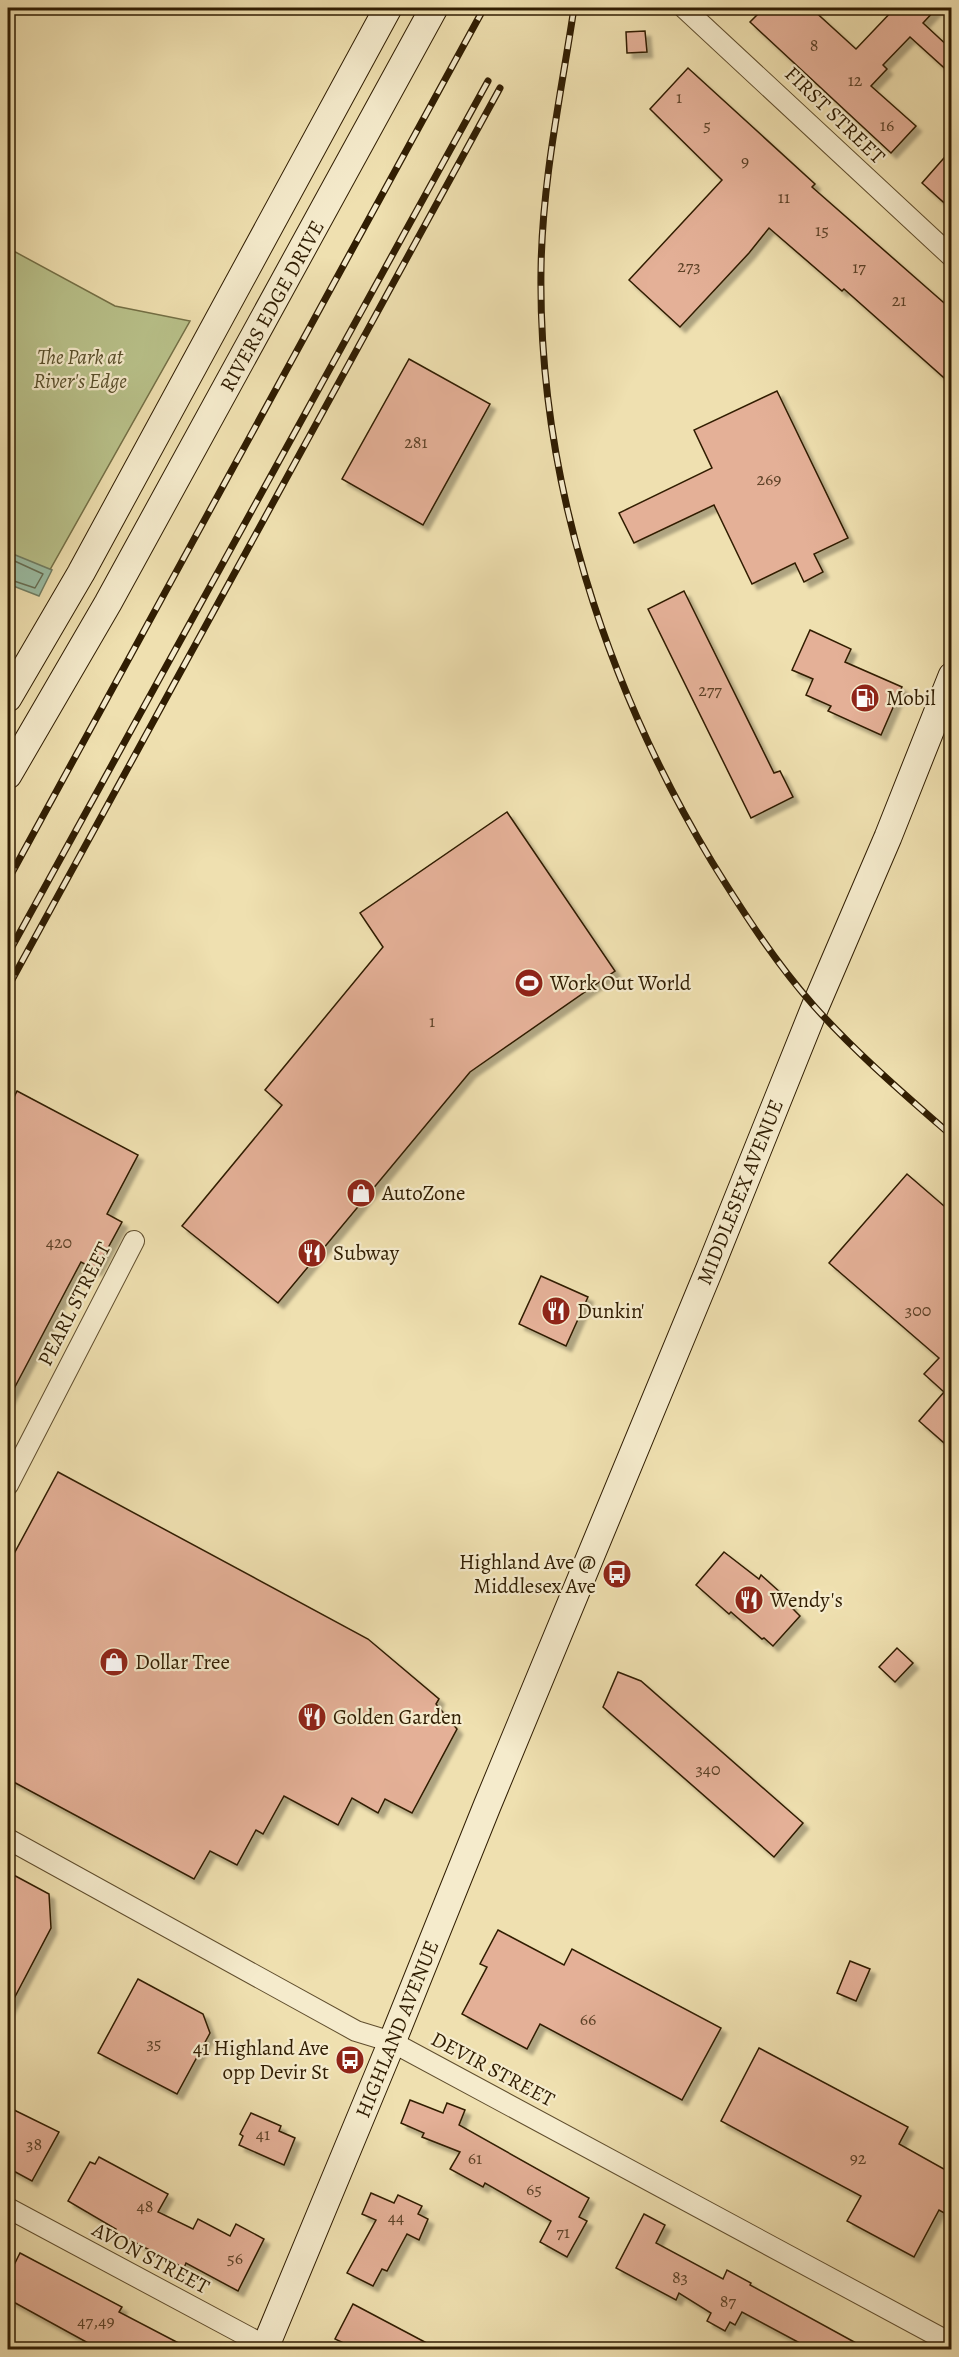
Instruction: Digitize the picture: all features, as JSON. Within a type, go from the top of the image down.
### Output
[{"type":"main road","name":"RIVERS EDGE DRIVE","points":[[8,698],[81,573],[388,8]]},
{"type":"main road","name":"RIVERS EDGE DRIVE","points":[[8,775],[108,603],[434,8]]},
{"type":"main road","name":"MIDDLESEX AVENUE","points":[[528,1708],[710,1268],[814,1007],[888,837],[951,676]]},
{"type":"main road","name":"HIGHLAND AVENUE","points":[[267,2348],[528,1708]]},
{"type":"street","name":"FIRST STREET","points":[[684,8],[951,257]]},
{"type":"street","name":"PEARL STREET","points":[[8,1485],[134,1241]]},
{"type":"street","name":"DEVIR STREET","points":[[8,1839],[356,2031],[392,2042],[945,2340],[949,2349]]},
{"type":"street","name":"AVON STREET","points":[[8,2208],[267,2348]]},
{"type":"green space","name":"The Park at River's Edge","points":[[8,248],[115,306],[190,321],[47,575],[8,560]]},
{"type":"water","points":[[8,552],[52,570],[39,596],[8,584]]},
{"type":"building","points":[[764,8],[811,8],[856,49],[895,8],[937,8],[923,23],[951,49],[951,74],[910,37],[883,65],[887,69],[871,86],[916,126],[891,153],[750,22]]},
{"type":"building","points":[[645,31],[647,52],[627,53],[626,32]]},
{"type":"building","points":[[688,68],[815,184],[812,187],[951,309],[951,384],[844,289],[842,291],[769,228],[749,253],[680,327],[629,280],[722,180],[650,109]]},
{"type":"building","points":[[951,150],[951,209],[922,183]]},
{"type":"building","points":[[409,359],[490,404],[423,525],[342,479]]},
{"type":"building","points":[[777,391],[848,538],[814,554],[823,572],[804,582],[795,563],[752,584],[714,505],[634,543],[619,513],[712,468],[694,430]]},
{"type":"building","points":[[684,591],[774,773],[780,771],[793,797],[751,818],[648,609]]},
{"type":"building","points":[[810,630],[851,649],[845,662],[902,687],[881,735],[828,711],[831,706],[806,695],[813,679],[792,670]]},
{"type":"building","points":[[507,812],[615,971],[470,1072],[278,1303],[182,1226],[282,1105],[265,1090],[383,947],[360,913]]},
{"type":"building","points":[[17,1091],[138,1155],[107,1214],[122,1222],[96,1270],[81,1262],[8,1400],[8,1110]]},
{"type":"building","points":[[907,1174],[951,1212],[951,1449],[919,1421],[944,1392],[924,1374],[939,1358],[829,1263]]},
{"type":"building","points":[[541,1276],[588,1297],[566,1346],[519,1324]]},
{"type":"building","points":[[58,1472],[368,1639],[439,1699],[436,1704],[457,1729],[412,1813],[385,1799],[378,1813],[352,1798],[338,1825],[284,1796],[263,1834],[256,1830],[237,1865],[210,1851],[194,1879],[8,1779],[8,1565]]},
{"type":"building","points":[[724,1552],[759,1579],[761,1575],[792,1603],[790,1606],[800,1616],[773,1646],[731,1612],[729,1614],[696,1585]]},
{"type":"building","points":[[897,1648],[913,1663],[895,1682],[879,1667]]},
{"type":"building","points":[[618,1672],[641,1681],[803,1823],[774,1857],[603,1707]]},
{"type":"building","points":[[8,1872],[49,1894],[51,1928],[8,2010]]},
{"type":"building","points":[[498,1930],[564,1965],[572,1949],[721,2028],[682,2100],[540,2024],[527,2049],[462,2014],[487,1967],[480,1964]]},
{"type":"building","points":[[850,1961],[870,1969],[856,2001],[837,1993]]},
{"type":"building","points":[[138,1979],[203,2014],[210,2033],[177,2094],[98,2053]]},
{"type":"building","points":[[759,2048],[908,2127],[899,2144],[951,2173],[951,2204],[946,2214],[939,2210],[914,2257],[847,2221],[861,2196],[721,2121]]},
{"type":"building","points":[[410,2100],[443,2113],[447,2103],[465,2110],[459,2125],[589,2198],[579,2217],[587,2221],[567,2257],[540,2242],[551,2221],[485,2183],[483,2187],[450,2169],[460,2152],[422,2137],[424,2133],[401,2123]]},
{"type":"building","points":[[8,2107],[59,2132],[32,2181],[8,2168]]},
{"type":"building","points":[[251,2113],[281,2126],[279,2131],[295,2138],[284,2165],[239,2145],[243,2136],[240,2134]]},
{"type":"building","points":[[99,2157],[168,2194],[158,2212],[193,2229],[198,2219],[230,2236],[236,2224],[264,2239],[238,2291],[186,2263],[184,2268],[115,2232],[116,2229],[68,2201],[90,2162],[95,2164]]},
{"type":"building","points":[[371,2193],[394,2203],[398,2195],[422,2206],[418,2214],[428,2219],[419,2240],[407,2234],[387,2271],[382,2269],[373,2286],[347,2273],[376,2220],[362,2214]]},
{"type":"building","points":[[644,2214],[665,2225],[656,2243],[723,2279],[727,2270],[867,2349],[811,2349],[742,2312],[735,2325],[730,2322],[725,2331],[707,2321],[711,2313],[679,2293],[676,2300],[616,2268]]},
{"type":"building","points":[[20,2253],[122,2307],[119,2312],[190,2349],[99,2349],[8,2299],[8,2277]]},
{"type":"building","points":[[353,2304],[438,2349],[356,2349],[335,2339]]},
{"type":"railway","points":[[8,880],[484,8]]},
{"type":"railway","points":[[574,8],[548,171],[541,270],[543,348],[552,426],[566,502],[586,578],[611,652],[640,724],[674,795],[712,862],[748,918],[786,972],[814,1006],[881,1073],[952,1136]]},
{"type":"railway","points":[[8,954],[488,81]]},
{"type":"railway","points":[[8,987],[500,88]]},
{"type":"place","name":"Mobil","points":[[865,698]]},
{"type":"place","name":"Work Out World","points":[[529,983]]},
{"type":"place","name":"AutoZone","points":[[361,1193]]},
{"type":"place","name":"Subway","points":[[312,1253]]},
{"type":"place","name":"Dunkin'","points":[[556,1311]]},
{"type":"place","name":"Highland Ave @ Middlesex Ave","points":[[617,1574]]},
{"type":"place","name":"Wendy's","points":[[749,1600]]},
{"type":"place","name":"Dollar Tree","points":[[114,1662]]},
{"type":"place","name":"Golden Garden","points":[[312,1717]]},
{"type":"place","name":"41 Highland Ave opp Devir St","points":[[350,2060]]}]
